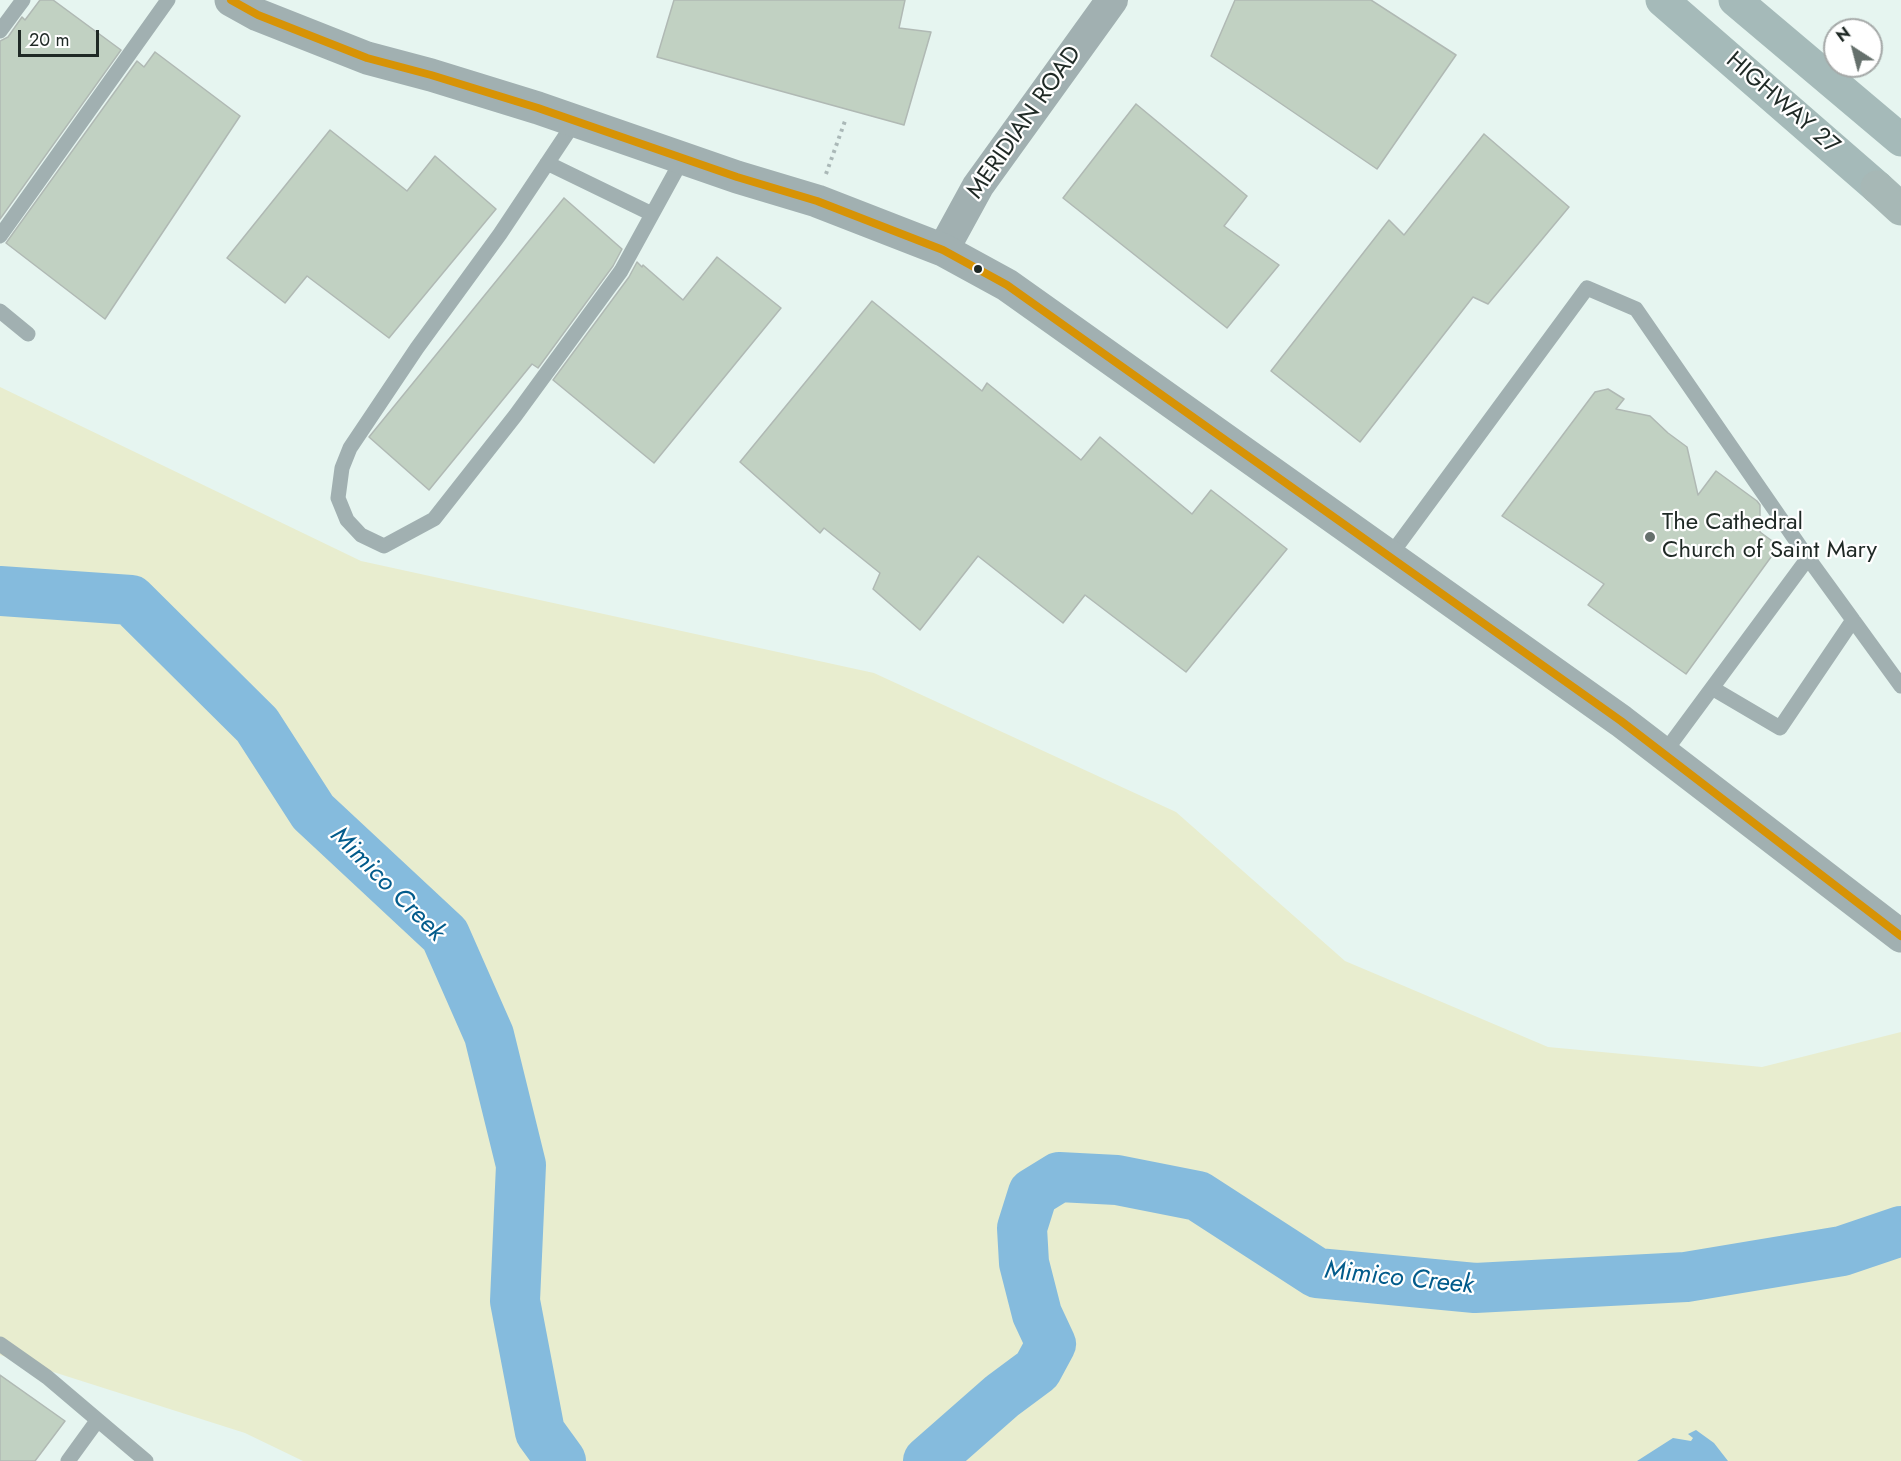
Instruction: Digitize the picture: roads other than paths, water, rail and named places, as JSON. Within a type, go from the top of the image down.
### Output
[{"type":"highway","name":"HIGHWAY 27","points":[[1877,187],[1901,209]]},
{"type":"main road","name":"HIGHWAY 27","points":[[1662,0],[1877,187]]},
{"type":"main road","name":"HIGHWAY 27","points":[[1735,0],[1901,140]]},
{"type":"street","points":[[231,0],[258,15],[367,58],[431,75],[576,120],[683,158],[817,201],[943,250],[1007,285],[1622,721],[1901,936]]},
{"type":"street","name":"MERIDIAN ROAD","points":[[943,250],[978,186],[1112,0]]},
{"type":"lane","points":[[0,31],[23,0]]},
{"type":"lane","points":[[0,236],[168,0]]},
{"type":"lane","points":[[576,120],[500,234],[417,348],[350,448],[342,468],[338,498],[347,520],[361,534],[384,546],[434,519],[515,416],[621,271],[683,158]]},
{"type":"lane","points":[[547,163],[652,214]]},
{"type":"lane","points":[[1389,557],[1587,288],[1636,309],[1808,558],[1901,686]]},
{"type":"lane","points":[[0,311],[28,334]]},
{"type":"lane","points":[[1664,753],[1808,558]]},
{"type":"lane","points":[[1712,688],[1780,728],[1853,620]]},
{"type":"lane","points":[[0,1344],[46,1377],[146,1461]]},
{"type":"lane","points":[[68,1461],[97,1421]]},
{"type":"water","points":[[1696,1430],[1714,1443],[1728,1461],[1637,1461],[1673,1438],[1691,1441],[1693,1438],[1688,1434]]},
{"type":"waterway","name":"Mimico Creek","points":[[0,591],[131,600],[257,725],[313,812],[445,935],[489,1035],[521,1165],[515,1301],[540,1432],[561,1461]]},
{"type":"waterway","name":"Mimico Creek","points":[[928,1461],[1002,1396],[1037,1370],[1051,1344],[1037,1314],[1024,1263],[1022,1228],[1033,1193],[1059,1177],[1117,1180],[1198,1196],[1317,1273],[1475,1288],[1686,1277],[1842,1251],[1901,1231]]},
{"type":"place","name":"The Cathedral Church of Saint Mary","points":[[1650,537]]}]
